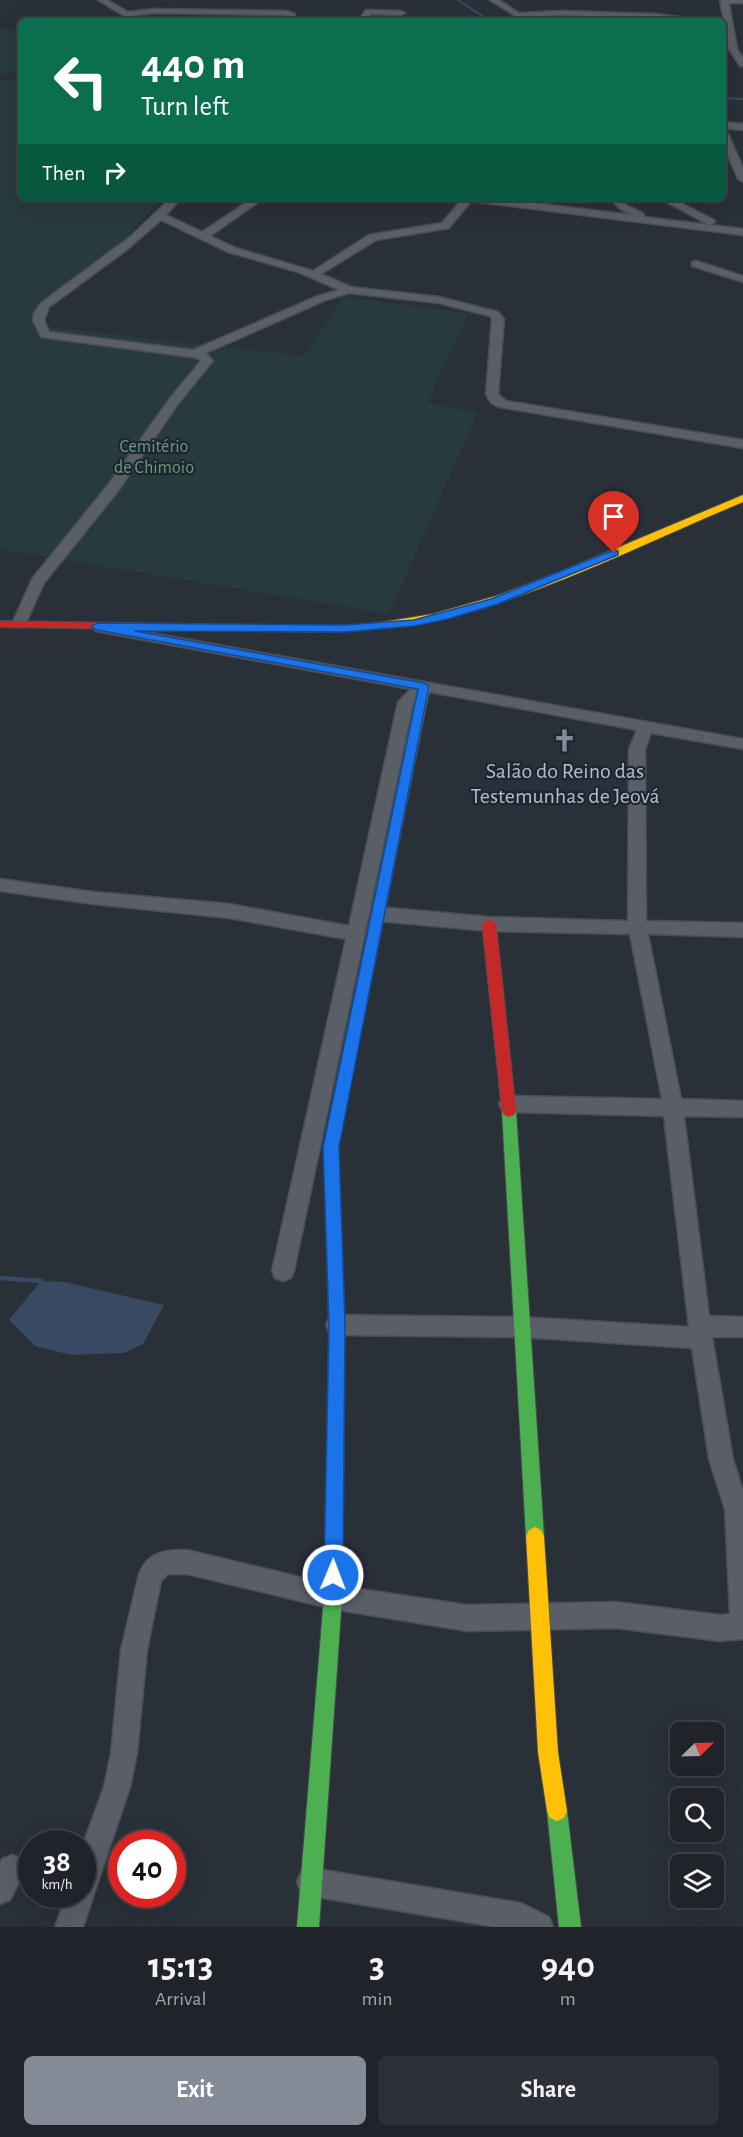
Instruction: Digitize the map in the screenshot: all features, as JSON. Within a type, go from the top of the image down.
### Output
[{"type":"street","points":[[102,0],[113,3],[134,18]]},
{"type":"street","points":[[248,18],[254,0]]},
{"type":"street","points":[[494,0],[517,15],[562,17],[602,15],[658,18]]},
{"type":"street","points":[[743,1],[725,0],[733,49],[739,54],[743,64]]},
{"type":"street","points":[[364,18],[369,12],[400,17],[405,3]]},
{"type":"street","points":[[127,14],[145,4]]},
{"type":"street","points":[[556,4],[562,17]]},
{"type":"street","points":[[672,9],[676,18]]},
{"type":"street","points":[[127,14],[163,11],[251,12],[290,13],[290,18]]},
{"type":"street","points":[[726,125],[741,127]]},
{"type":"street","points":[[726,135],[741,127]]},
{"type":"street","points":[[726,140],[743,179]]},
{"type":"street","points":[[732,153],[743,154]]},
{"type":"street","points":[[20,624],[36,582],[113,488],[174,401],[207,361],[202,355],[45,335],[38,322],[41,311],[107,261],[173,201]]},
{"type":"street","points":[[203,236],[255,201]]},
{"type":"street","points":[[313,275],[373,237],[445,226],[466,201]]},
{"type":"street","points":[[493,201],[743,232]]},
{"type":"street","points":[[535,206],[539,201]]},
{"type":"street","points":[[618,201],[628,211],[652,219]]},
{"type":"street","points":[[670,201],[721,229]]},
{"type":"street","points":[[159,216],[232,250],[313,275],[349,290],[439,300],[494,314],[498,319],[492,394],[495,400],[503,404],[743,444]]},
{"type":"street","points":[[696,264],[743,279]]},
{"type":"street","points":[[195,354],[322,298],[349,290]]},
{"type":"street","points":[[0,624],[344,629],[414,623],[465,611],[530,589],[743,498]]},
{"type":"street","points":[[97,627],[423,689],[743,744]]},
{"type":"street","points":[[308,1927],[333,1597],[337,1324],[331,1147],[423,689]]},
{"type":"street","points":[[283,1271],[406,702],[413,693],[423,689]]},
{"type":"street","points":[[96,1849],[117,1787],[124,1753],[134,1650],[151,1574],[163,1563],[187,1562],[333,1597],[467,1618],[616,1615],[720,1628],[743,1625],[737,1509],[721,1459],[701,1332],[674,1107],[637,926],[637,749],[639,740],[647,727]]},
{"type":"street","points":[[0,885],[93,898],[229,911],[357,934]]},
{"type":"street","points":[[379,914],[489,924],[743,930]]},
{"type":"street","points":[[489,924],[509,1104],[520,1327],[548,1752],[564,1860],[570,1927]]},
{"type":"street","points":[[509,1104],[743,1108]]},
{"type":"street","points":[[337,1324],[701,1332],[743,1327]]},
{"type":"street","points":[[311,1882],[521,1917],[539,1927]]},
{"type":"street","points":[[69,1927],[76,1908]]},
{"type":"green space","points":[[0,26],[18,33],[18,70],[0,77]]},
{"type":"green space","name":"Cemitério de Chimoio","points":[[0,79],[18,81],[18,201],[159,201],[127,237],[30,325],[304,356],[343,297],[469,313],[427,403],[478,412],[389,614],[0,549]]},
{"type":"water","points":[[41,1281],[64,1282],[164,1305],[143,1344],[124,1353],[71,1355],[35,1346],[9,1320]]},
{"type":"waterway","points":[[458,0],[485,18]]},
{"type":"waterway","points":[[726,98],[743,99]]},
{"type":"waterway","points":[[0,1278],[41,1281]]},
{"type":"traffic: fast","points":[[342,1091],[424,686]]},
{"type":"traffic: fast","points":[[509,1111],[535,1536]]},
{"type":"traffic: fast","points":[[308,1927],[333,1597],[337,1326]]},
{"type":"traffic: fast","points":[[557,1811],[570,1927]]},
{"type":"traffic: slow","points":[[327,629],[364,628],[434,618],[500,599],[743,498]]},
{"type":"traffic: slow","points":[[337,1326],[331,1147],[342,1091]]},
{"type":"traffic: slow","points":[[535,1536],[548,1752],[557,1811]]},
{"type":"traffic: jam","points":[[0,624],[327,629]]},
{"type":"traffic: jam","points":[[489,924],[509,1111]]},
{"type":"place","name":"Salão do Reino das Testemunhas de Jeová","points":[[565,741]]},
{"type":"route","points":[[333,1575],[337,1324],[331,1147],[424,686],[97,627],[344,629],[414,623],[495,602],[614,553]]}]
